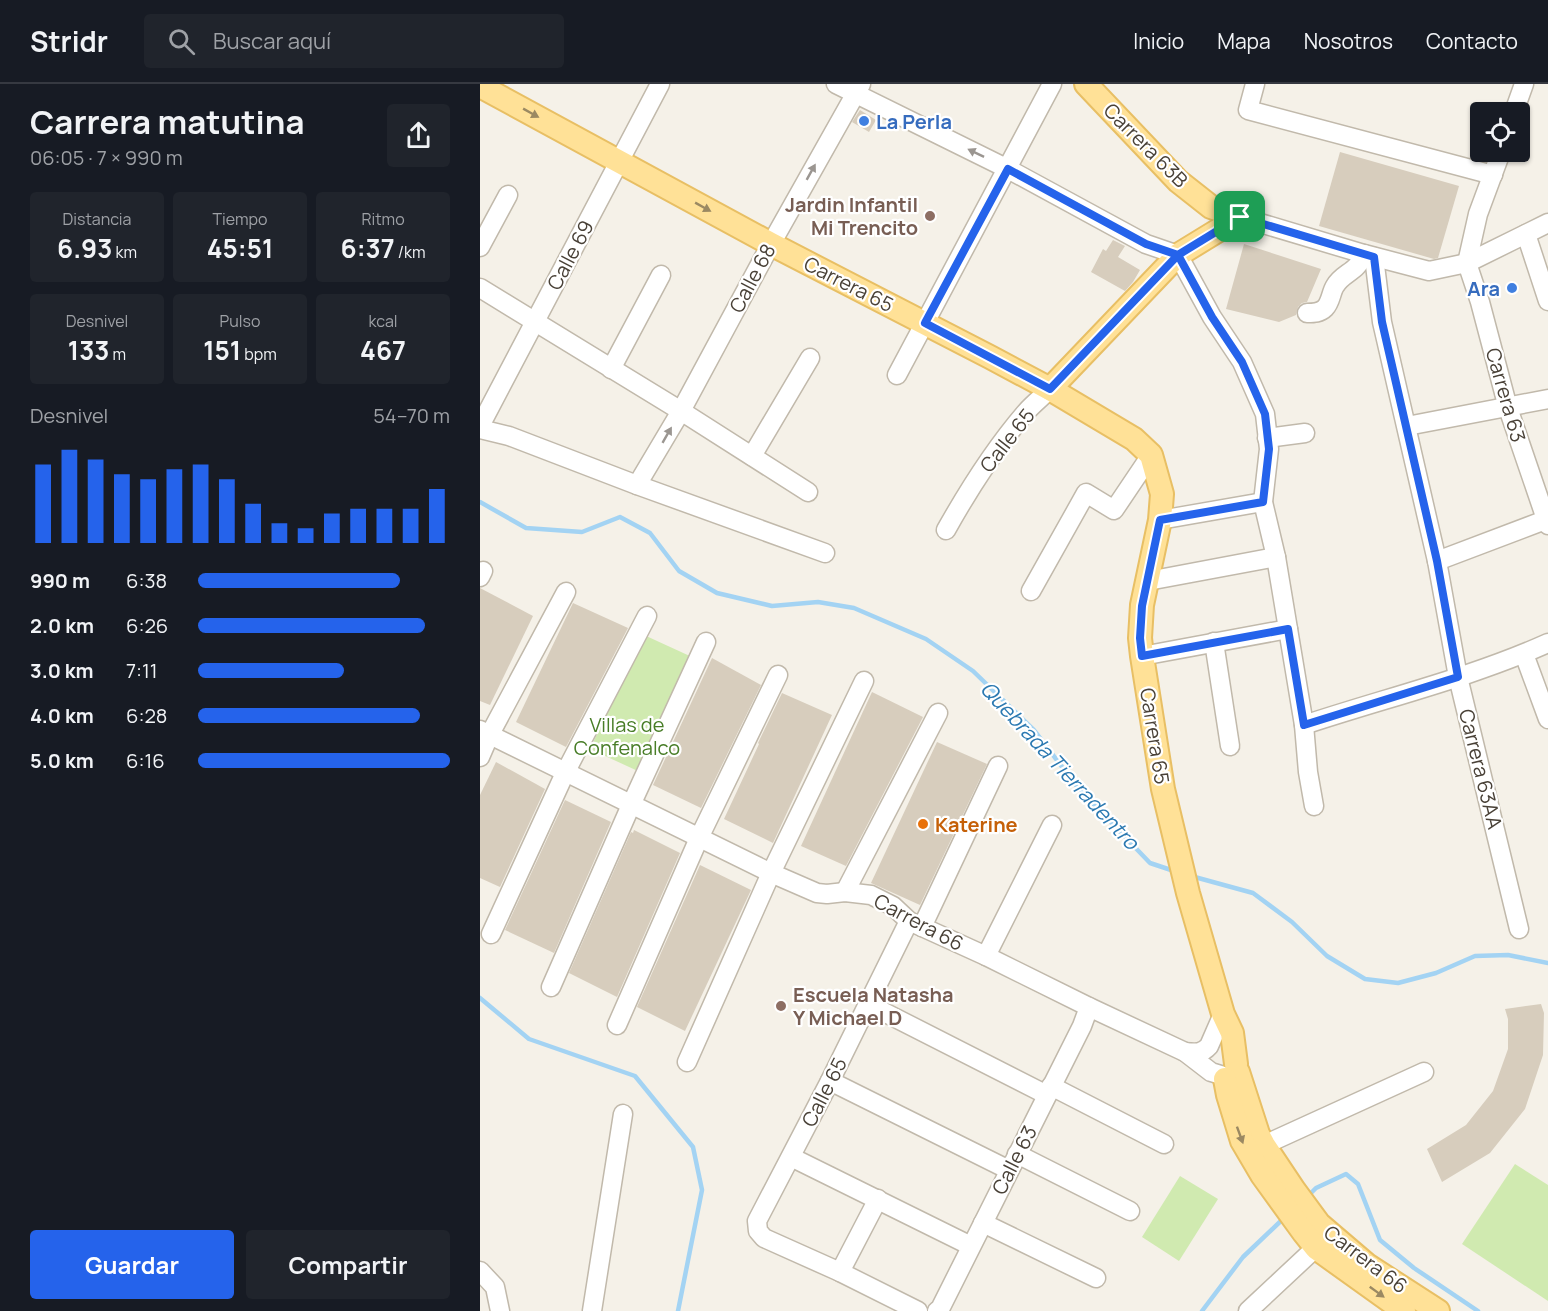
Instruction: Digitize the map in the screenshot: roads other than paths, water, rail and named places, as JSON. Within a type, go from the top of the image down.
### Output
[{"type":"main road","name":"Carrera 63B","points":[[1086,84],[1178,180],[1211,207],[1240,217]]},
{"type":"main road","name":"Carrera 65","points":[[480,86],[771,244],[1050,389],[1134,439],[1151,455],[1162,494],[1160,520],[1142,606],[1140,638],[1142,656],[1163,789],[1189,895],[1223,1014],[1232,1033],[1228,1072]]},
{"type":"main road","name":"Calle 65","points":[[1050,389],[1178,255],[1240,217]]},
{"type":"main road","name":"Carrera 66","points":[[1228,1072],[1286,1195]]},
{"type":"main road","name":"Carrera 66","points":[[1228,1072],[1228,1095],[1242,1141],[1249,1155],[1286,1195],[1317,1235],[1404,1311]]},
{"type":"main road","name":"Carrera 66","points":[[1317,1235],[1438,1311]]},
{"type":"street","name":"Calle 69","points":[[480,428],[660,84]]},
{"type":"street","points":[[836,84],[858,89],[1146,244],[1178,255],[1212,317],[1242,362],[1265,414],[1269,449],[1263,502],[1276,557],[1304,725],[1314,806]]},
{"type":"street","points":[[897,375],[1052,84]]},
{"type":"street","points":[[1256,84],[1248,110],[1493,175]]},
{"type":"street","points":[[1518,102],[1524,84]]},
{"type":"street","name":"Calle 68","points":[[637,486],[681,411],[858,89]]},
{"type":"street","points":[[1467,263],[1478,214],[1498,162]]},
{"type":"street","points":[[480,248],[508,195]]},
{"type":"street","points":[[1240,217],[1369,256],[1429,271],[1467,263],[1548,223]]},
{"type":"street","points":[[1526,234],[1548,301]]},
{"type":"street","points":[[1307,313],[1318,312],[1326,307],[1336,284],[1369,256]]},
{"type":"street","name":"Carrera 63AA","points":[[1369,256],[1437,561],[1458,677],[1519,928]]},
{"type":"street","name":"Carrera 63","points":[[1467,263],[1480,302],[1508,408],[1547,521]]},
{"type":"street","points":[[611,369],[661,276]]},
{"type":"street","points":[[480,288],[808,492]]},
{"type":"street","points":[[752,456],[810,358]]},
{"type":"street","name":"Calle 65","points":[[946,530],[968,492],[995,453],[1027,411],[1050,389]]},
{"type":"street","points":[[1407,426],[1548,399]]},
{"type":"street","points":[[480,428],[509,436],[637,486],[825,553]]},
{"type":"street","points":[[1267,438],[1305,433]]},
{"type":"street","points":[[1031,591],[1086,493],[1114,510],[1151,455]]},
{"type":"street","points":[[1160,520],[1263,502]]},
{"type":"street","points":[[1437,561],[1547,521]]},
{"type":"street","points":[[1148,582],[1276,557]]},
{"type":"street","points":[[480,758],[485,732],[566,592]]},
{"type":"street","points":[[490,934],[565,772],[646,616]]},
{"type":"street","points":[[1142,656],[1288,629]]},
{"type":"street","points":[[551,987],[706,642]]},
{"type":"street","points":[[1214,642],[1230,746]]},
{"type":"street","points":[[1304,725],[1458,677],[1524,654],[1548,643]]},
{"type":"street","points":[[1524,654],[1548,719]]},
{"type":"street","points":[[617,1025],[699,838],[778,675]]},
{"type":"street","points":[[687,1062],[771,873],[864,681]]},
{"type":"street","points":[[845,892],[938,713]]},
{"type":"street","name":"Carrera 66","points":[[485,732],[771,873],[817,892],[871,895],[893,906],[915,924],[1185,1052],[1211,1072],[1228,1072]]},
{"type":"street","name":"Calle 65","points":[[840,1272],[764,1238],[758,1231],[757,1221],[868,1004],[915,924],[998,766]]},
{"type":"street","points":[[986,956],[1052,825]]},
{"type":"street","points":[[868,1004],[1164,1144]]},
{"type":"street","name":"Calle 63","points":[[937,1311],[1082,1026],[1089,1007]]},
{"type":"street","points":[[1185,1052],[1199,1053],[1209,1046],[1223,1014]]},
{"type":"street","points":[[1264,1145],[1424,1072]]},
{"type":"street","points":[[830,1081],[1130,1211]]},
{"type":"street","points":[[592,1311],[623,1114]]},
{"type":"street","points":[[790,1156],[971,1246]]},
{"type":"street","points":[[878,1199],[840,1272],[918,1311]]},
{"type":"street","points":[[983,1223],[1096,1278]]},
{"type":"street","points":[[1248,1311],[1317,1235]]},
{"type":"street","points":[[480,1271],[495,1287],[500,1311]]},
{"type":"waterway","name":"Quebrada Tierradentro","points":[[480,502],[526,528],[582,532],[620,517],[650,533],[679,571],[717,593],[772,606],[818,602],[854,608],[926,639],[973,671],[1034,730],[1078,788],[1150,863],[1174,871]]},
{"type":"waterway","name":"Quebrada Tierradentro","points":[[1191,876],[1253,893],[1292,922],[1327,956],[1365,979],[1398,983],[1436,973],[1475,956],[1508,955],[1548,963]]},
{"type":"waterway","points":[[480,998],[529,1039],[635,1076],[693,1147],[702,1190],[678,1311]]},
{"type":"waterway","points":[[1307,1197],[1316,1188],[1346,1174],[1358,1184],[1380,1240],[1414,1268],[1478,1311]]},
{"type":"waterway","points":[[1202,1311],[1243,1257],[1285,1217]]},
{"type":"place","name":"La Perla","points":[[864,121]]},
{"type":"place","name":"Jardin Infantil Mi Trencito","points":[[930,216]]},
{"type":"place","name":"Ara","points":[[1512,288]]},
{"type":"place","name":"Katerine","points":[[923,824]]},
{"type":"place","name":"Escuela Natasha Y Michael D","points":[[781,1006]]},
{"type":"park label","name":"Villas de Confenalco","points":[[627,736]]}]
